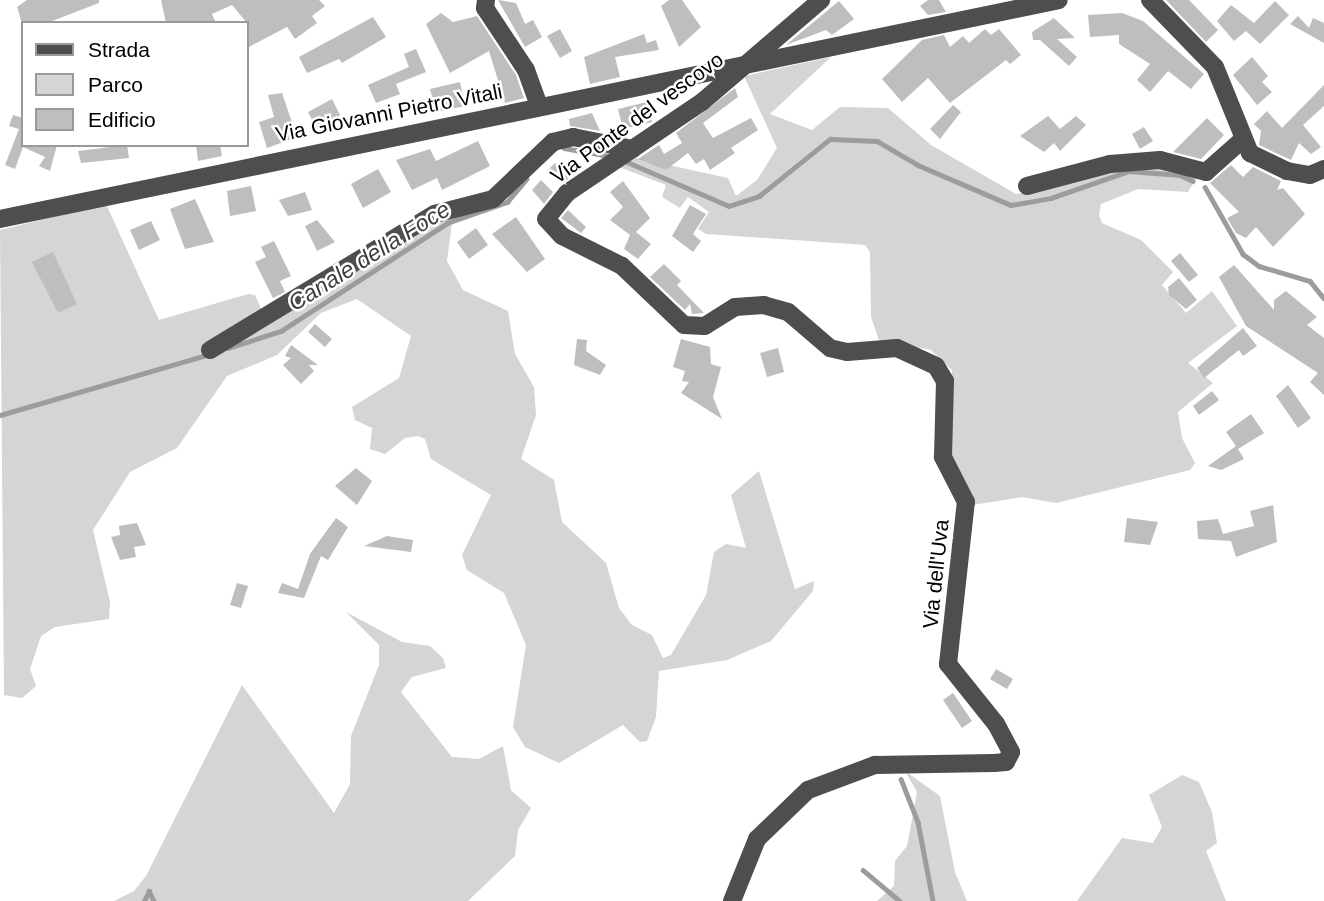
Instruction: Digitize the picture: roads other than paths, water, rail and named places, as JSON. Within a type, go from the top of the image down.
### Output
[{"type":"street","points":[[486,0],[485,8],[526,70],[540,106]]},
{"type":"street","name":"Via Ponte del vescovo","points":[[546,219],[567,193],[631,151],[748,66],[758,50],[821,0]]},
{"type":"street","name":"Via Giovanni Pietro Vitali","points":[[0,219],[1059,0]]},
{"type":"street","points":[[1150,0],[1215,67],[1242,140],[1250,153],[1287,171],[1310,175],[1324,169]]},
{"type":"street","points":[[210,350],[435,214],[493,199],[553,142],[573,137],[631,151]]},
{"type":"street","points":[[1027,186],[1110,164],[1160,160],[1206,172],[1242,140]]},
{"type":"street","name":"Via dell'Uva","points":[[546,219],[574,244],[622,266],[684,325],[704,326],[743,305],[774,306],[830,348],[917,353],[936,366],[945,381],[943,457],[966,502],[948,664],[1003,733],[1011,752],[1006,762],[994,764],[875,765],[808,790],[757,839],[732,901]]},
{"type":"waterway","name":"Canale della Foce","points":[[625,161],[729,206],[759,196],[830,139],[877,141],[918,165],[1011,205],[1051,198],[1129,171],[1180,175],[1193,181]]},
{"type":"waterway","name":"Canale della Foce","points":[[564,148],[610,156]]},
{"type":"waterway","name":"Canale della Foce","points":[[228,348],[281,331],[447,223],[507,202],[526,179]]},
{"type":"waterway","name":"Canale della Foce","points":[[1205,187],[1243,254],[1259,266],[1310,281],[1324,298]]},
{"type":"waterway","name":"Canale della Foce","points":[[0,415],[206,355]]},
{"type":"waterway","points":[[901,779],[918,822],[933,901]]},
{"type":"waterway","points":[[863,870],[900,901]]},
{"type":"waterway","points":[[149,891],[154,901]]},
{"type":"waterway","points":[[144,901],[149,891]]}]
